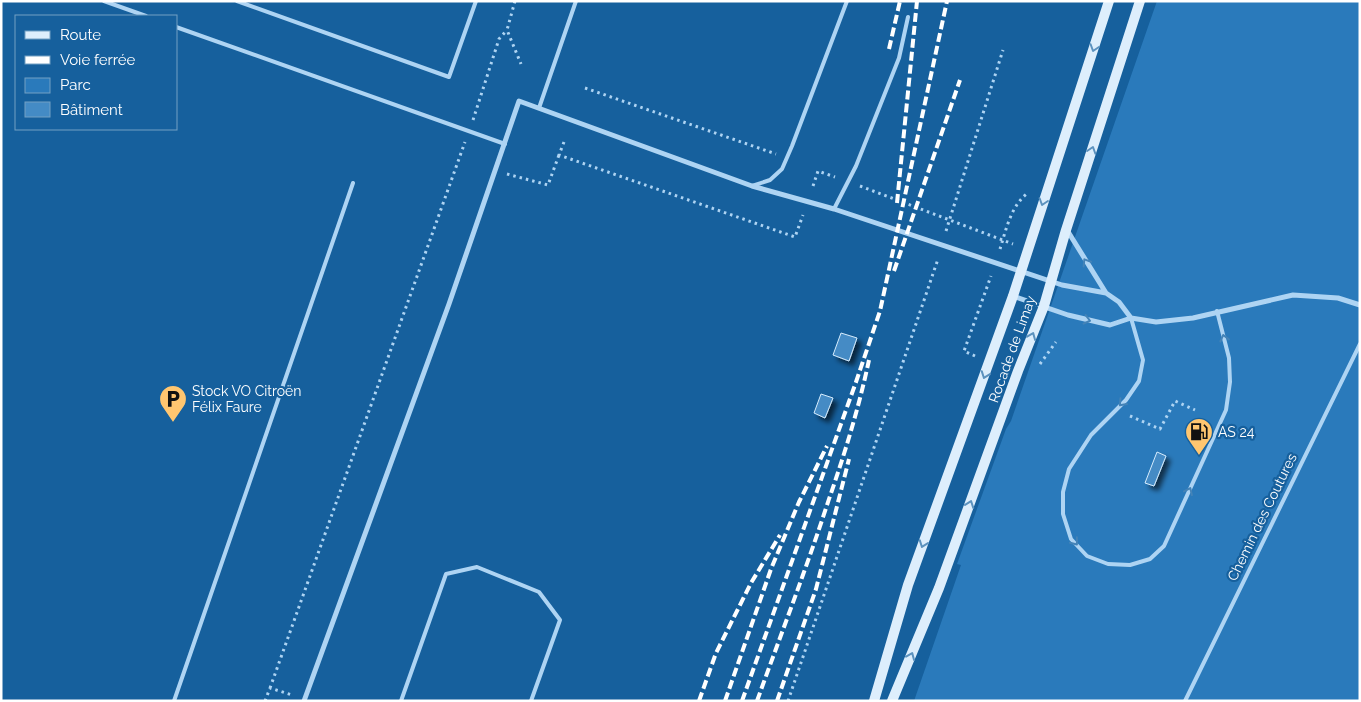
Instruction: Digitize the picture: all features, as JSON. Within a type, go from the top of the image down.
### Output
[{"type":"main road","name":"Rocade de Limay","points":[[874,701],[908,586],[1013,296],[1109,1]]},
{"type":"main road","name":"Rocade de Limay","points":[[892,701],[939,588],[1044,306],[1066,230],[1140,1]]},
{"type":"street","points":[[305,700],[449,304],[519,101],[752,186],[834,209],[1062,285],[1106,293]]},
{"type":"street","points":[[1066,230],[1106,293],[1119,302],[1131,318]]},
{"type":"street","points":[[1013,296],[1068,315],[1110,325],[1131,318],[1156,322],[1193,318],[1293,295],[1338,298],[1360,305]]},
{"type":"lane","points":[[104,1],[143,15]]},
{"type":"lane","points":[[237,1],[449,78],[476,1]]},
{"type":"lane","points":[[539,108],[576,1]]},
{"type":"lane","points":[[752,186],[770,180],[782,169],[847,1]]},
{"type":"lane","points":[[834,209],[856,166],[899,58],[908,17]]},
{"type":"lane","points":[[178,28],[505,144]]},
{"type":"lane","points":[[174,701],[353,183]]},
{"type":"lane","points":[[1131,318],[1144,360],[1139,380],[1126,400],[1091,435],[1070,469],[1062,492],[1063,514],[1071,539],[1087,556],[1108,564],[1130,565],[1150,559],[1164,546],[1226,410],[1230,382],[1229,358],[1217,311]]},
{"type":"lane","name":"Chemin des Coutures","points":[[1185,701],[1360,344]]},
{"type":"lane","points":[[401,701],[446,574],[478,567],[539,592],[560,620],[532,701]]},
{"type":"path","points":[[265,701],[469,131],[499,39],[507,30],[515,1]]},
{"type":"path","points":[[507,30],[521,64]]},
{"type":"path","points":[[788,701],[942,245],[1003,50]]},
{"type":"path","points":[[585,88],[787,158]]},
{"type":"path","points":[[495,171],[548,185],[564,142]]},
{"type":"path","points":[[559,155],[795,238],[803,214]]},
{"type":"path","points":[[813,186],[818,171],[1028,250]]},
{"type":"path","points":[[1036,369],[1056,342]]},
{"type":"path","points":[[1130,416],[1160,429],[1175,401],[1195,410]]},
{"type":"path","points":[[270,688],[305,700]]},
{"type":"green space","points":[[1157,1],[1357,1],[1360,3],[1360,701],[914,701],[961,565],[957,564],[1006,429],[1011,421]]},
{"type":"building","points":[[841,333],[857,338],[849,361],[833,355]]},
{"type":"building","points":[[821,394],[833,398],[825,418],[814,413]]},
{"type":"building","points":[[1157,452],[1166,456],[1154,486],[1145,483]]},
{"type":"railway","points":[[889,49],[900,1]]},
{"type":"railway","points":[[897,203],[917,1]]},
{"type":"railway","points":[[742,701],[880,311],[947,1]]},
{"type":"railway","points":[[894,271],[960,80]]},
{"type":"railway","points":[[757,701],[841,464],[869,360]]},
{"type":"railway","points":[[725,701],[771,569],[799,502],[827,446]]},
{"type":"railway","points":[[777,701],[816,589],[849,459]]},
{"type":"railway","points":[[699,701],[716,653],[751,583],[780,535]]},
{"type":"place","name":"Stock VO Citroën Félix Faure","points":[[173,423]]},
{"type":"place","name":"AS 24","points":[[1199,456]]}]
